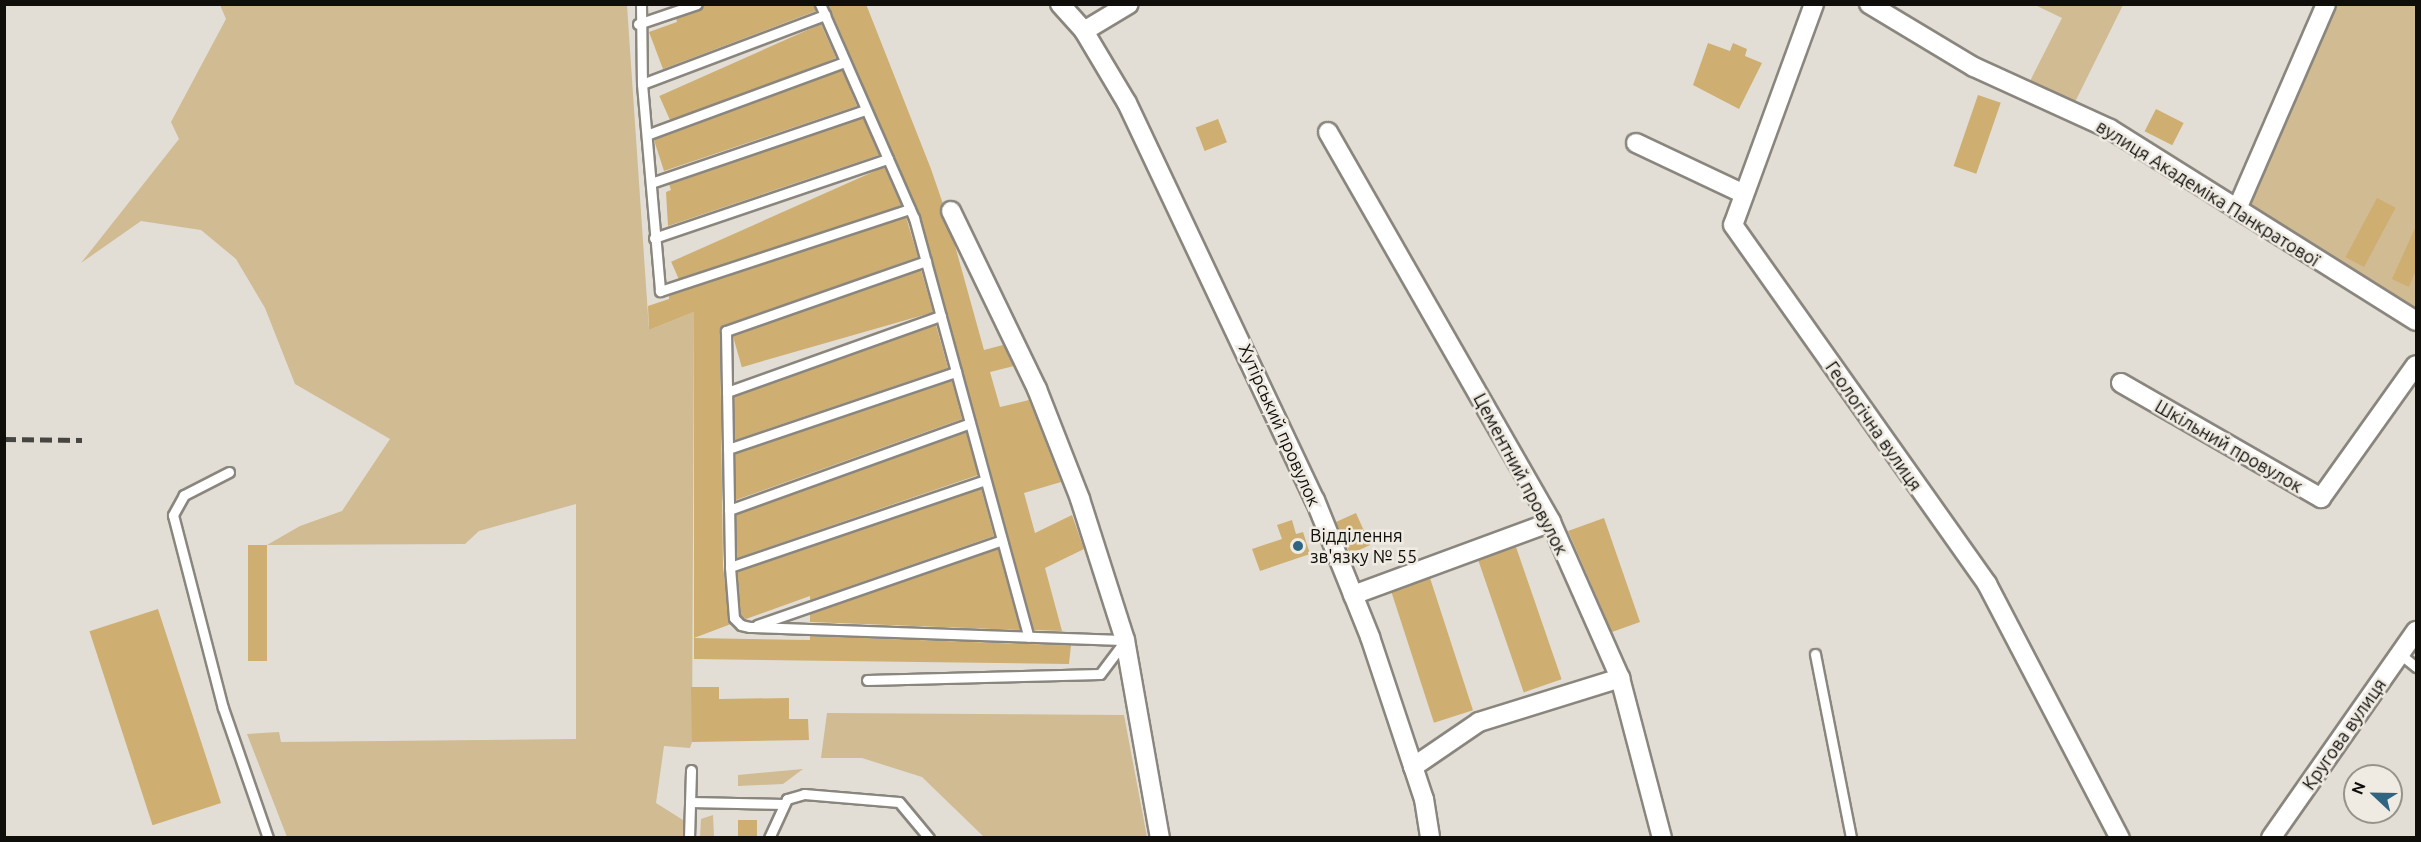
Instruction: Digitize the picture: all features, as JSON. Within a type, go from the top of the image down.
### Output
[{"type":"street","name":"Хутірський провулок","points":[[1060,4],[1084,31],[1127,103],[1217,286],[1315,500],[1353,595],[1413,766],[1424,799],[1430,837]]},
{"type":"street","points":[[1084,31],[1129,4]]},
{"type":"street","name":"Геологічна вулиця","points":[[1814,4],[1733,225],[1987,584],[2120,837]]},
{"type":"street","name":"вулиця Академіка Панкратової","points":[[1869,4],[1974,67],[2109,129],[2416,321]]},
{"type":"street","points":[[2237,209],[2326,4]]},
{"type":"street","name":"Цементний провулок","points":[[1328,132],[1551,522],[1620,678],[1662,837]]},
{"type":"street","points":[[1636,143],[1744,194]]},
{"type":"street","points":[[951,212],[1061,444],[1125,640],[1160,837]]},
{"type":"street","name":"Шкільний провулок","points":[[2121,383],[2321,498],[2416,365]]},
{"type":"street","points":[[1353,595],[1551,522]]},
{"type":"street","name":"Кругова вулиця","points":[[2271,837],[2416,630]]},
{"type":"street","points":[[1413,766],[1479,722],[1620,678]]},
{"type":"lane","points":[[641,4],[638,24],[642,84],[649,134],[654,237],[660,291],[910,209]]},
{"type":"lane","points":[[638,24],[697,4]]},
{"type":"lane","points":[[820,4],[910,209],[1029,637]]},
{"type":"lane","points":[[642,84],[825,15]]},
{"type":"lane","points":[[649,134],[845,62]]},
{"type":"lane","points":[[651,183],[866,110]]},
{"type":"lane","points":[[654,237],[888,159]]},
{"type":"lane","points":[[926,261],[726,331],[729,567],[734,618],[750,627],[1125,640]]},
{"type":"lane","points":[[727,392],[941,316]]},
{"type":"lane","points":[[728,449],[956,372]]},
{"type":"lane","points":[[729,510],[970,423]]},
{"type":"lane","points":[[230,472],[184,495],[173,515],[223,708],[267,837]]},
{"type":"lane","points":[[729,567],[985,480]]},
{"type":"lane","points":[[750,627],[1002,540]]},
{"type":"lane","points":[[867,680],[1100,674],[1125,640]]},
{"type":"lane","points":[[1815,654],[1851,837]]},
{"type":"lane","points":[[2400,654],[2416,667]]},
{"type":"lane","points":[[689,837],[691,770]]},
{"type":"lane","points":[[769,837],[784,804],[797,794],[892,799],[908,807],[928,837]]},
{"type":"lane","points":[[690,802],[784,804]]},
{"type":"shaded area","points":[[220,5],[627,5],[649,330],[694,312],[692,742],[690,748],[664,746],[656,803],[683,820],[683,837],[287,837],[247,734],[279,732],[281,742],[576,739],[576,504],[479,531],[465,544],[267,545],[300,526],[342,511],[390,439],[295,384],[265,308],[236,259],[201,230],[141,221],[81,263],[179,139],[171,122],[226,19]]},
{"type":"shaded area","points":[[2035,5],[2123,5],[2075,102],[2030,81],[2062,18]]},
{"type":"shaded area","points":[[2331,5],[2416,5],[2416,311],[2243,207]]},
{"type":"shaded area","points":[[827,713],[1124,715],[1147,837],[984,837],[922,777],[862,758],[821,758]]},
{"type":"shaded area","points":[[803,769],[783,784],[738,786],[738,775]]},
{"type":"shaded area","points":[[713,815],[714,837],[700,837],[701,819]]},
{"type":"building","points":[[704,4],[813,4],[816,11],[663,69],[649,32],[677,22],[676,18],[700,10]]},
{"type":"building","points":[[828,4],[866,4],[943,204],[941,215],[954,242],[984,350],[1003,345],[1014,366],[990,372],[1000,407],[1029,400],[1061,482],[1024,493],[1035,533],[1072,515],[1084,549],[1045,568],[1062,631],[1034,630],[920,216]]},
{"type":"building","points":[[821,24],[836,58],[674,130],[659,96]]},
{"type":"building","points":[[1708,43],[1730,51],[1733,43],[1747,49],[1745,56],[1762,63],[1739,109],[1693,85]]},
{"type":"building","points":[[842,70],[857,106],[664,171],[654,140]]},
{"type":"building","points":[[1978,95],[2001,103],[1976,174],[1954,166]]},
{"type":"building","points":[[2156,109],[2184,123],[2172,145],[2145,131]]},
{"type":"building","points":[[863,118],[879,155],[668,226],[666,192],[671,190],[669,184]]},
{"type":"building","points":[[1218,119],[1227,142],[1205,151],[1196,128]]},
{"type":"building","points":[[884,167],[901,205],[688,300],[671,262]]},
{"type":"building","points":[[2377,198],[2396,208],[2364,267],[2346,257]]},
{"type":"building","points":[[906,217],[918,257],[720,328],[723,567],[731,624],[694,638],[694,312],[649,330],[648,306],[669,299],[669,295]]},
{"type":"building","points":[[2416,226],[2416,270],[2409,287],[2392,279]]},
{"type":"building","points":[[921,270],[933,312],[742,367],[730,325]]},
{"type":"building","points":[[936,325],[948,368],[735,440],[734,397]]},
{"type":"building","points":[[952,381],[962,419],[736,500],[735,454]]},
{"type":"building","points":[[966,432],[978,475],[737,558],[736,515]]},
{"type":"building","points":[[981,488],[994,536],[810,600],[810,596],[746,619],[741,615],[737,572]]},
{"type":"building","points":[[1356,513],[1370,545],[1350,554],[1336,522]]},
{"type":"building","points":[[1604,518],[1640,622],[1612,632],[1568,531]]},
{"type":"building","points":[[1292,520],[1296,534],[1303,532],[1310,554],[1260,571],[1252,549],[1282,539],[1277,525]]},
{"type":"building","points":[[248,545],[267,545],[267,661],[248,661]]},
{"type":"building","points":[[1516,547],[1562,679],[1524,692],[1478,560]]},
{"type":"building","points":[[998,549],[1020,630],[810,622],[810,614]]},
{"type":"building","points":[[1430,578],[1473,710],[1434,723],[1391,591]]},
{"type":"building","points":[[158,609],[221,803],[153,825],[90,631]]},
{"type":"building","points":[[810,636],[1071,645],[1069,664],[694,659],[694,638],[810,640]]},
{"type":"building","points":[[691,687],[719,687],[719,699],[789,698],[789,719],[808,719],[809,740],[692,742]]},
{"type":"building","points":[[738,820],[757,820],[757,837],[738,837]]},
{"type":"railway","points":[[4,439],[82,440]]},
{"type":"place","name":"Відділення зв'язку № 55","points":[[1298,546]]}]
